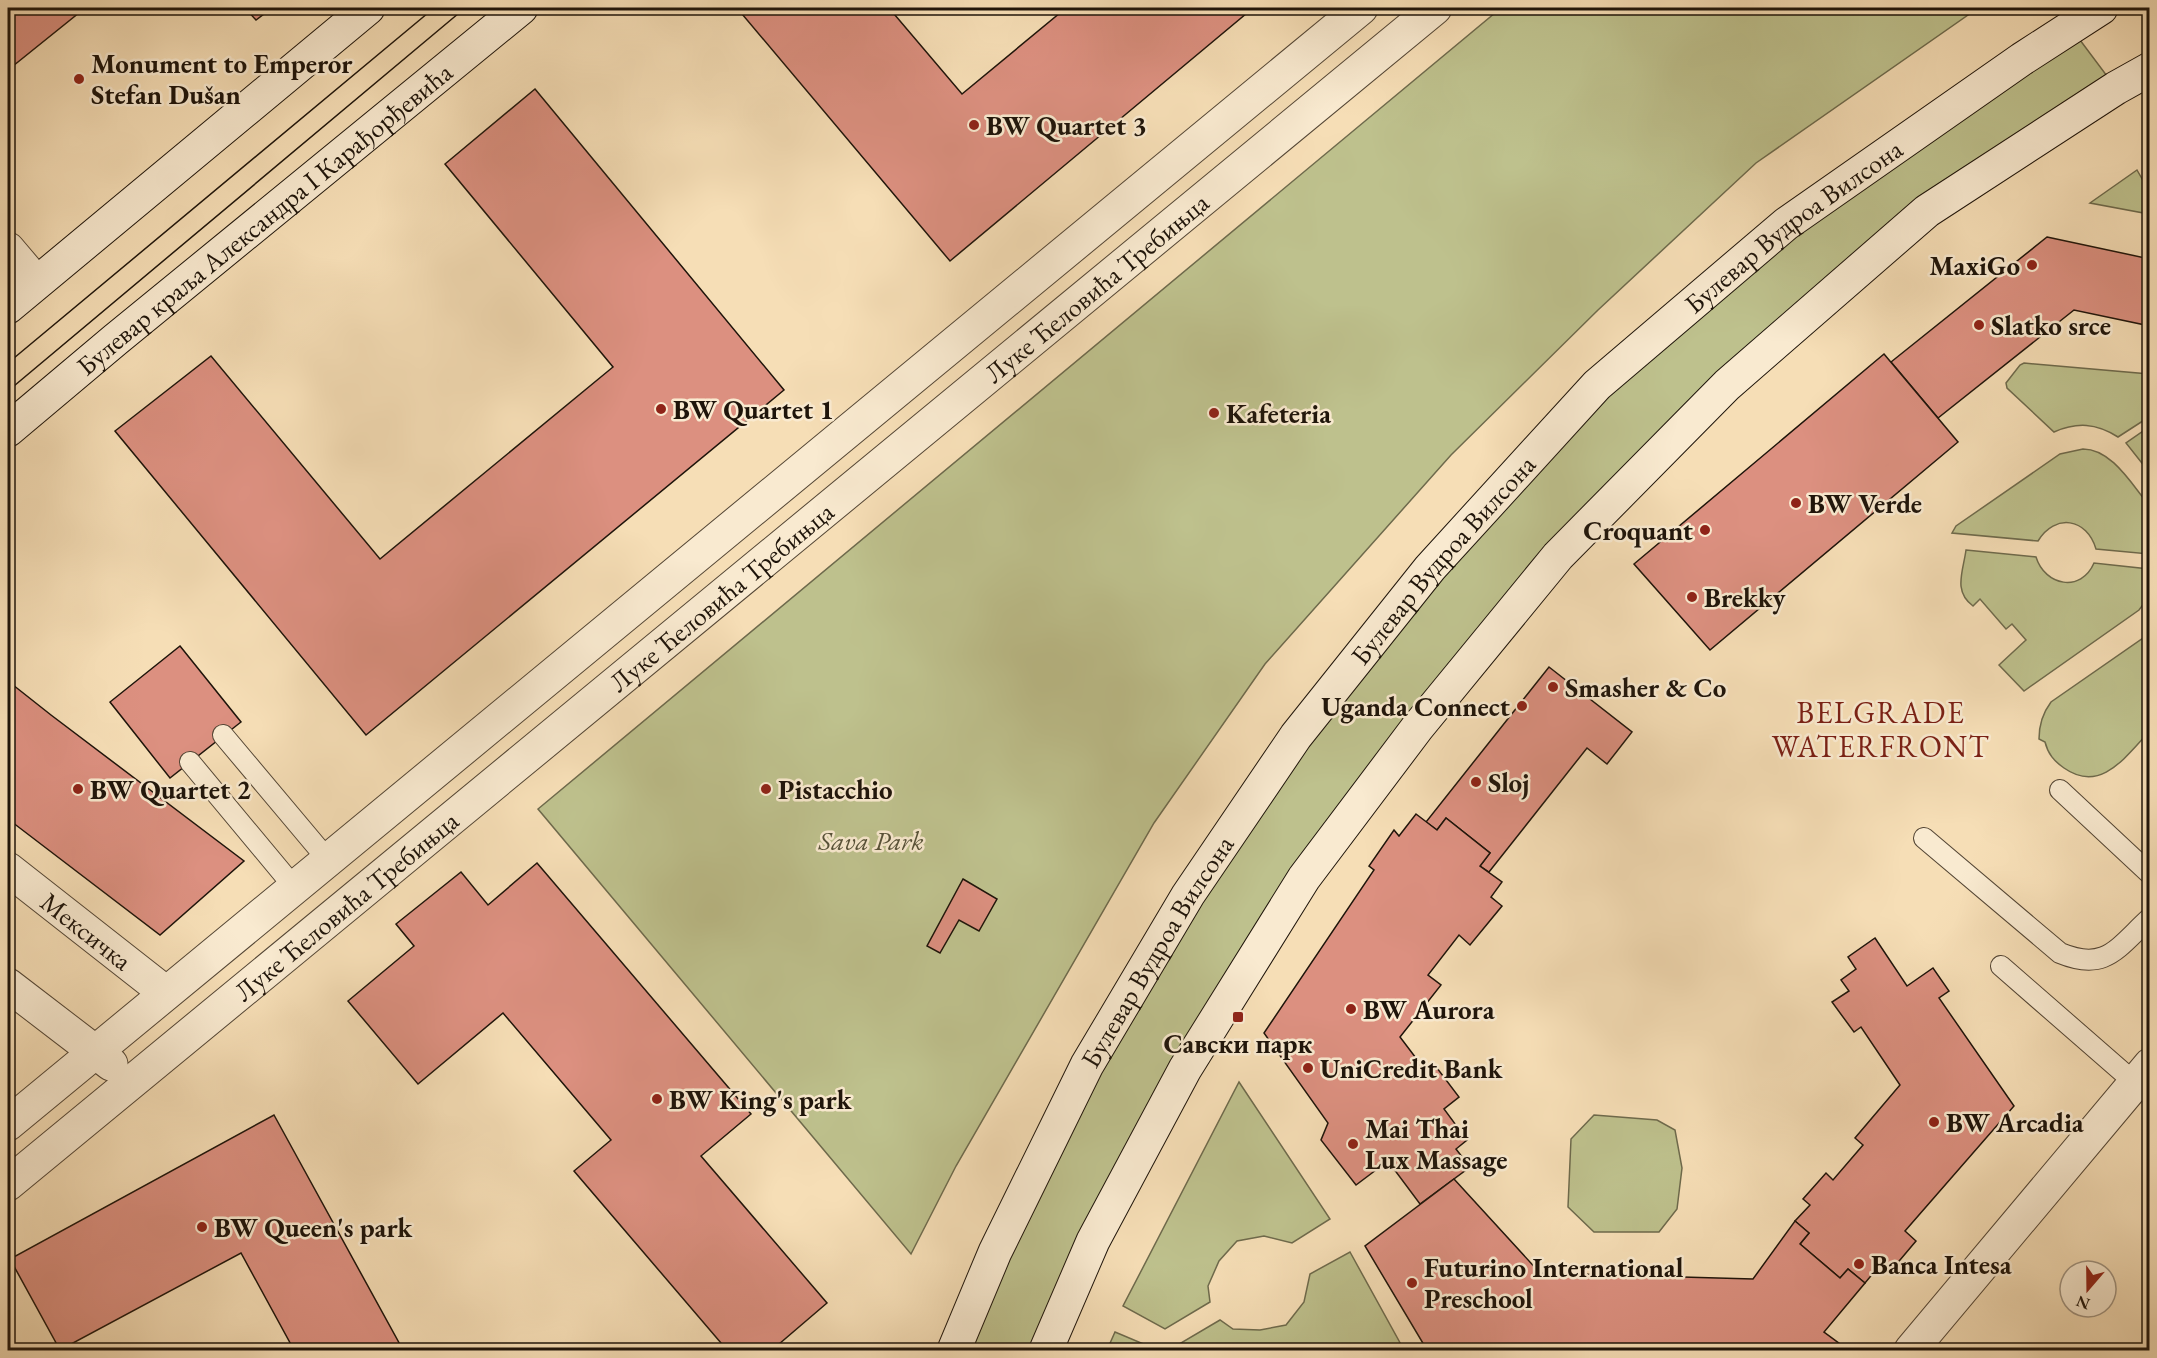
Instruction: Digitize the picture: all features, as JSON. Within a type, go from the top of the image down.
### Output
[{"type":"main road","points":[[8,307],[368,8]]},
{"type":"main road","name":"Булевар краља Александра I Карађорђевића","points":[[8,430],[522,8]]},
{"type":"main road","name":"Луке Ћеловића Требињца","points":[[8,1124],[1361,8]]},
{"type":"main road","name":"Луке Ћеловића Требињца","points":[[8,1184],[1435,8]]},
{"type":"main road","name":"Булевар Вудроа Вилсона","points":[[954,1350],[995,1252],[1087,1065],[1188,895],[1296,736],[1430,568],[1597,385],[1786,224],[2022,59],[2101,8]]},
{"type":"main road","points":[[1046,1350],[1093,1241],[1185,1069],[1304,878],[1417,728],[1558,556],[1727,385],[1927,211],[2116,88],[2150,69]]},
{"type":"main road","points":[[8,249],[36,282]]},
{"type":"main road","name":"Мексичка","points":[[8,869],[166,993]]},
{"type":"main road","points":[[8,985],[133,1081]]},
{"type":"main road","points":[[1911,1350],[2142,1073]]},
{"type":"lane","points":[[224,735],[328,860]]},
{"type":"lane","points":[[190,762],[294,887]]},
{"type":"lane","points":[[2060,790],[2150,874]]},
{"type":"lane","points":[[1924,838],[2060,953],[2074,959],[2101,960],[2110,955],[2150,918]]},
{"type":"lane","points":[[2001,966],[2142,1073]]},
{"type":"green space","name":"Sava Park","points":[[1501,8],[1978,8],[1756,163],[1598,310],[1451,455],[1265,664],[1154,823],[956,1166],[911,1254],[538,809]]},
{"type":"green space","points":[[2071,28],[2116,88],[1927,211],[1558,556],[1304,878],[1046,1350],[955,1350],[1188,895],[1597,385]]},
{"type":"green space","points":[[2137,170],[2149,191],[2149,214],[2090,203]]},
{"type":"green space","points":[[2024,363],[2149,374],[2149,417],[2118,437],[2102,429],[2086,425],[2054,432],[2007,388],[2006,383]]},
{"type":"green space","points":[[2149,427],[2149,472],[2126,443]]},
{"type":"green space","points":[[2083,449],[2103,455],[2112,461],[2149,505],[2149,554],[2096,549],[2086,531],[2070,523],[2053,526],[2038,541],[1952,533],[1956,526],[2060,454]]},
{"type":"green space","points":[[1966,550],[2036,557],[2047,574],[2055,580],[2064,582],[2081,579],[2094,563],[2149,569],[2145,602],[2139,610],[2024,691],[1999,665],[2026,640],[2012,624],[2006,629],[1980,599],[1973,606],[1963,594],[1961,581]]},
{"type":"green space","points":[[2149,634],[2150,712],[2147,714],[2149,732],[2122,761],[2101,774],[2090,777],[2077,775],[2064,768],[2052,757],[2045,742],[2039,739],[2042,720],[2048,706]]},
{"type":"green space","points":[[1239,1082],[1330,1219],[1292,1243],[1264,1236],[1237,1241],[1219,1261],[1208,1286],[1210,1302],[1165,1329],[1123,1306]]},
{"type":"green space","points":[[1594,1115],[1657,1120],[1675,1130],[1682,1168],[1677,1209],[1659,1232],[1594,1232],[1568,1207],[1571,1139]]},
{"type":"green space","points":[[1350,1252],[1404,1350],[1175,1350],[1174,1347],[1220,1320],[1233,1329],[1260,1330],[1286,1325],[1304,1302],[1310,1274]]},
{"type":"green space","points":[[1115,1332],[1153,1348],[1153,1350],[1107,1350]]},
{"type":"building","points":[[8,8],[85,8],[8,70]]},
{"type":"building","points":[[245,8],[272,8],[256,20]]},
{"type":"building","name":"BW Quartet 3","points":[[737,8],[889,8],[962,94],[1066,8],[1253,8],[950,261]]},
{"type":"building","name":"BW Quartet 1","points":[[535,89],[784,390],[366,735],[115,431],[211,356],[380,559],[613,367],[445,164]]},
{"type":"building","points":[[2047,237],[2150,259],[2150,332],[2145,325],[2074,310],[1938,418],[1891,362]]},
{"type":"building","name":"BW Verde","points":[[1884,354],[1958,442],[1710,650],[1634,564]]},
{"type":"building","points":[[180,646],[241,722],[170,778],[110,702]]},
{"type":"building","points":[[1549,667],[1632,732],[1607,764],[1587,748],[1489,872],[1480,866],[1490,853],[1446,818],[1437,830],[1426,822]]},
{"type":"building","name":"BW Quartet 2","points":[[8,681],[244,861],[160,935],[8,819]]},
{"type":"building","name":"BW Aurora","points":[[1416,814],[1437,830],[1446,818],[1490,853],[1480,866],[1502,882],[1491,897],[1502,906],[1470,945],[1459,935],[1428,975],[1441,985],[1400,1037],[1428,1074],[1437,1068],[1459,1097],[1444,1109],[1467,1140],[1456,1149],[1470,1167],[1420,1204],[1388,1161],[1356,1185],[1321,1140],[1328,1123],[1264,1033],[1374,870],[1369,866],[1394,830],[1399,836]]},
{"type":"building","name":"BW King's park","points":[[537,863],[751,1114],[701,1156],[827,1303],[772,1350],[727,1350],[574,1171],[611,1140],[503,1013],[418,1084],[348,1001],[414,946],[396,924],[461,872],[488,905]]},
{"type":"building","points":[[963,879],[997,899],[979,931],[959,920],[940,953],[927,946]]},
{"type":"building","name":"BW Arcadia","points":[[1875,938],[1907,986],[1933,968],[1949,991],[1939,998],[2014,1106],[1905,1231],[1916,1241],[1889,1273],[1880,1265],[1865,1283],[1848,1269],[1840,1278],[1800,1244],[1809,1233],[1795,1221],[1810,1205],[1803,1199],[1826,1173],[1833,1180],[1863,1145],[1855,1138],[1900,1085],[1861,1027],[1854,1032],[1832,1002],[1849,991],[1841,980],[1856,969],[1848,957]]},
{"type":"building","name":"BW Queen's park","points":[[274,1115],[403,1350],[294,1350],[241,1253],[60,1350],[10,1259]]},
{"type":"building","points":[[1454,1179],[1540,1273],[1753,1279],[1795,1221],[1809,1233],[1800,1244],[1840,1278],[1848,1269],[1865,1283],[1824,1332],[1840,1344],[1835,1350],[1427,1350],[1365,1246]]},
{"type":"tram line","points":[[8,363],[434,8]]},
{"type":"tram line","points":[[8,391],[465,8]]},
{"type":"place","name":"Monument to Emperor Stefan Dušan","points":[[79,79]]},
{"type":"place","name":"BW Quartet 3","points":[[974,125]]},
{"type":"place","name":"MaxiGo","points":[[2032,265]]},
{"type":"place","name":"Slatko srce","points":[[1979,325]]},
{"type":"place","name":"BW Quartet 1","points":[[661,409]]},
{"type":"place","name":"Kafeteria","points":[[1214,413]]},
{"type":"place","name":"BW Verde","points":[[1796,503]]},
{"type":"place","name":"Croquant","points":[[1705,530]]},
{"type":"place","name":"Brekky","points":[[1692,597]]},
{"type":"place","name":"Smasher & Co","points":[[1553,687]]},
{"type":"place","name":"Uganda Connect","points":[[1522,706]]},
{"type":"place","name":"Sloj","points":[[1476,782]]},
{"type":"place","name":"BW Quartet 2","points":[[78,789]]},
{"type":"place","name":"Pistacchio","points":[[766,789]]},
{"type":"place","name":"BW Aurora","points":[[1351,1009]]},
{"type":"place","name":"Савски парк","points":[[1238,1017]]},
{"type":"place","name":"UniCredit Bank","points":[[1308,1068]]},
{"type":"place","name":"BW King's park","points":[[657,1099]]},
{"type":"place","name":"BW Arcadia","points":[[1934,1122]]},
{"type":"place","name":"Mai Thai Lux Massage","points":[[1353,1144]]},
{"type":"place","name":"BW Queen's park","points":[[202,1227]]},
{"type":"place","name":"Banca Intesa","points":[[1859,1264]]},
{"type":"place","name":"Futurino International Preschool","points":[[1412,1283]]},
{"type":"district","name":"BELGRADE WATERFRONT","points":[[1881,729]]}]
